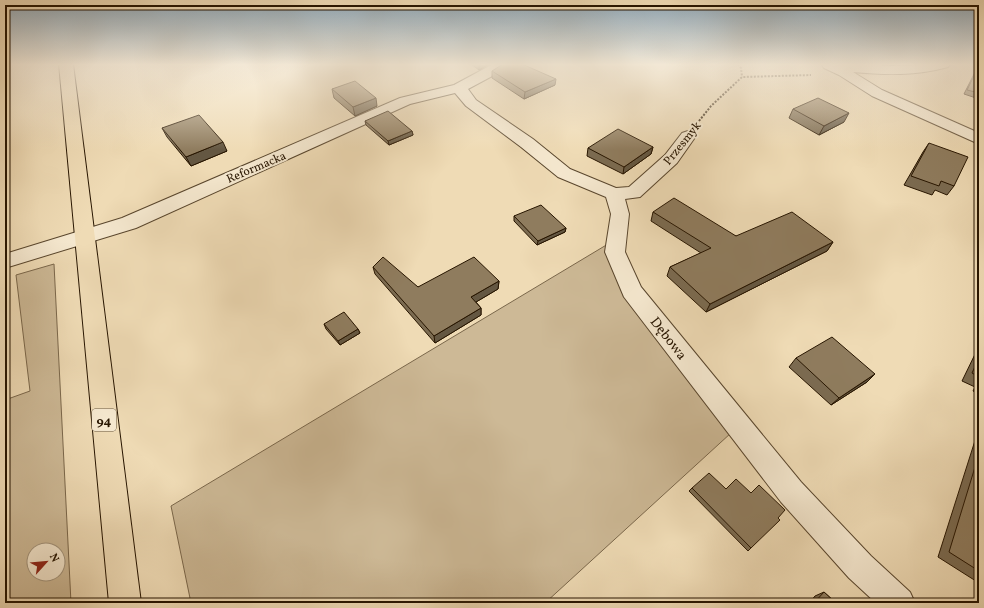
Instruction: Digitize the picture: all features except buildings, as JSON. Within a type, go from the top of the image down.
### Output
[{"type":"main road","name":"94","points":[[69,92],[125,603]]},
{"type":"street","name":"Reformacka","points":[[5,261],[129,223],[405,101],[441,92]]},
{"type":"street","points":[[462,92],[471,103],[527,143],[564,173],[614,194]]},
{"type":"street","points":[[876,92],[979,140]]},
{"type":"street","name":"Przesmyk","points":[[614,194],[634,193],[671,159],[688,136]]},
{"type":"street","name":"Dębowa","points":[[614,194],[620,214],[615,252],[632,291],[791,492],[860,567],[899,603]]},
{"type":"path","name":"Przesmyk","points":[[688,136],[711,106],[726,92]]},
{"type":"shaded area","points":[[608,244],[621,289],[731,433],[545,603],[191,603],[171,506]]},
{"type":"shaded area","points":[[54,264],[71,603],[5,603],[5,400],[30,391],[16,275]]}]
